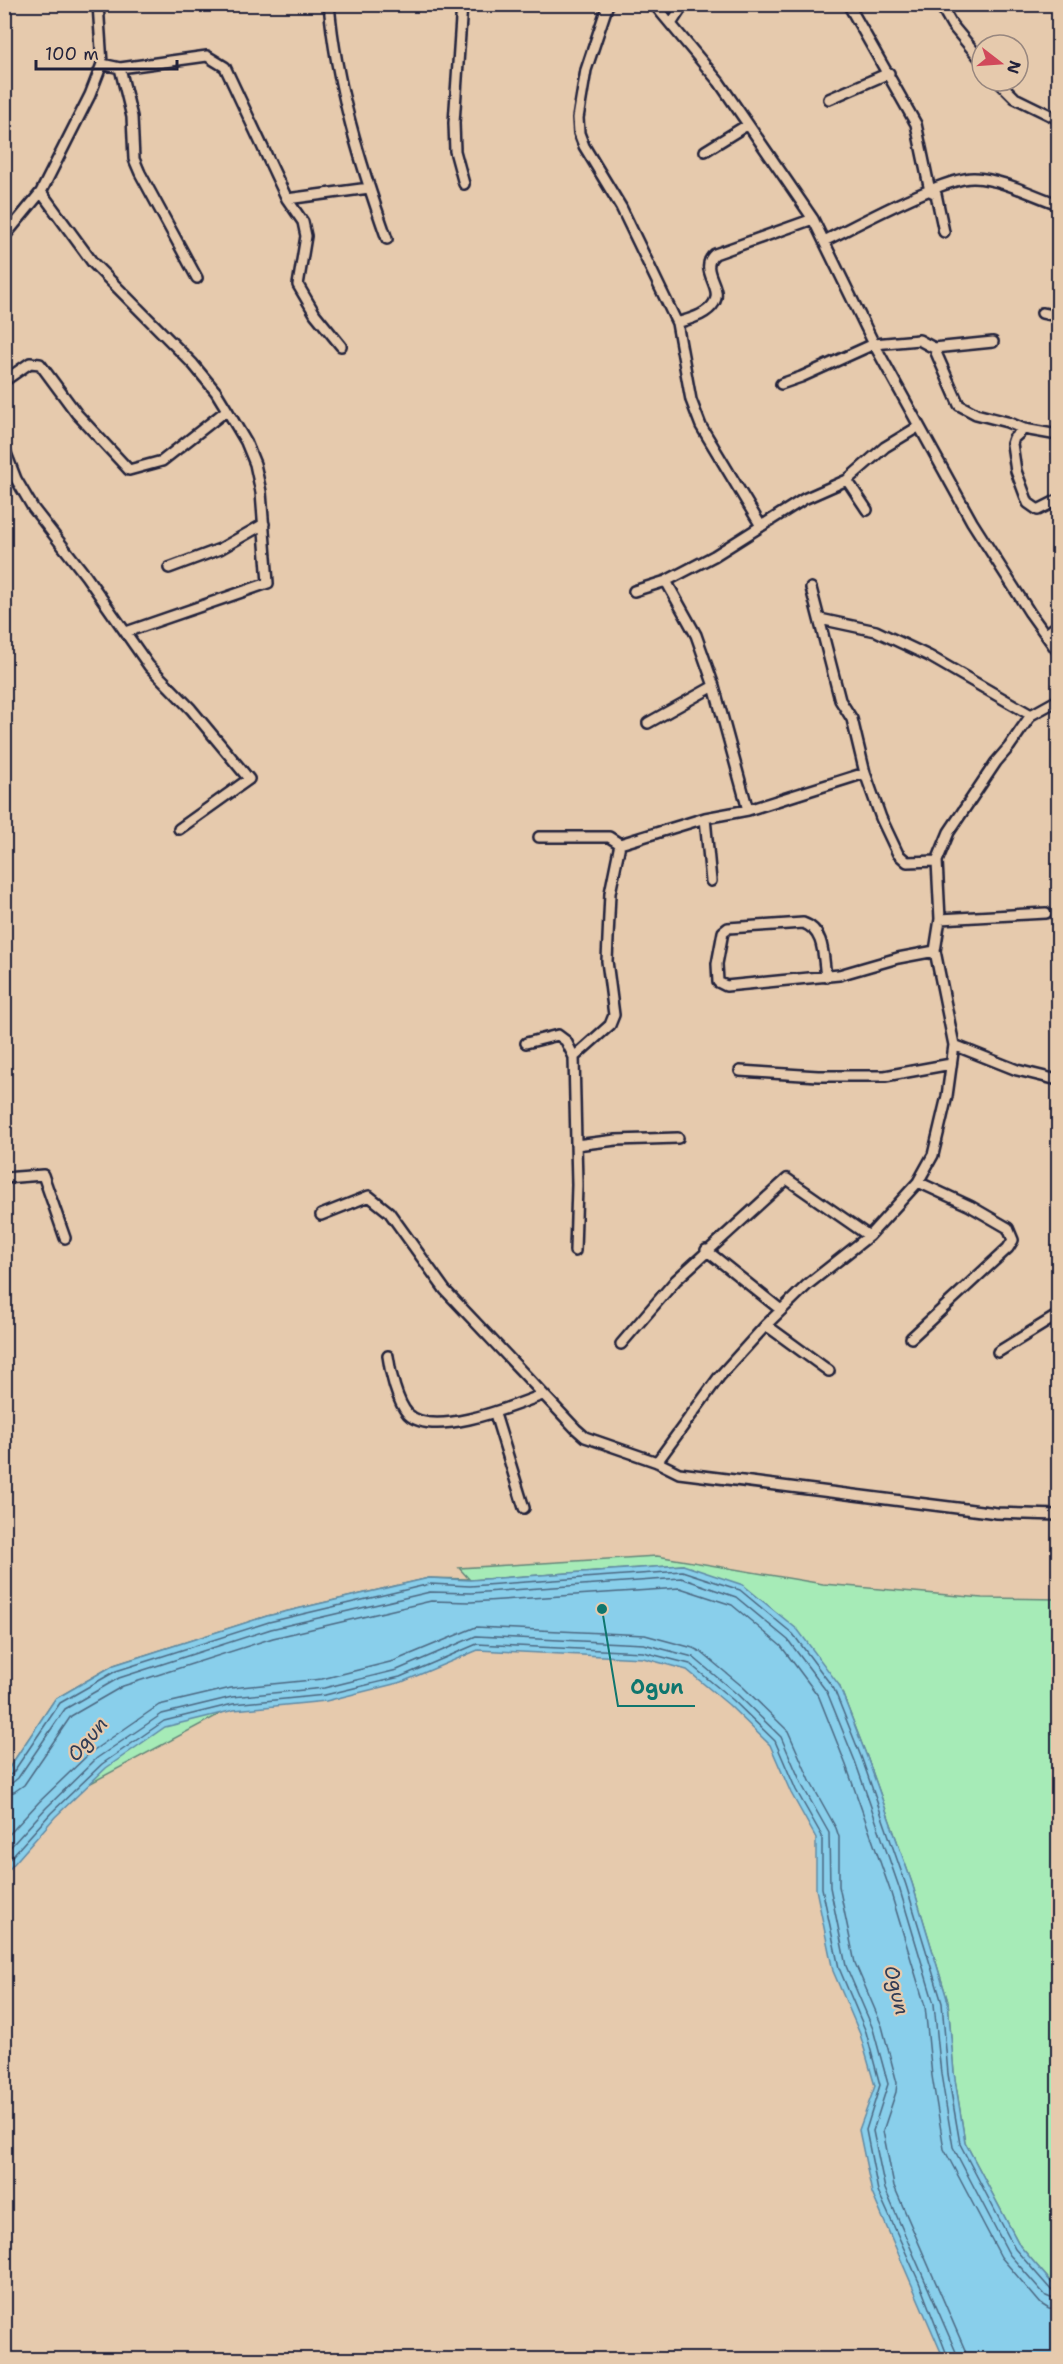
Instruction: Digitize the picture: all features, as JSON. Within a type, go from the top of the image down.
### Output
[{"type":"street","points":[[4,237],[20,221],[41,192],[83,110],[102,64],[98,4]]},
{"type":"street","points":[[329,4],[333,51],[342,90],[369,188],[387,239]]},
{"type":"street","points":[[462,4],[454,123],[455,152],[464,184]]},
{"type":"street","points":[[608,4],[586,70],[578,118],[579,133],[584,146],[621,207],[677,323],[691,400],[701,426],[761,526]]},
{"type":"street","points":[[654,4],[719,82],[813,219],[874,344],[918,427],[972,522],[1030,613],[1059,652]]},
{"type":"street","points":[[670,24],[684,4]]},
{"type":"street","points":[[848,4],[916,124],[930,190],[936,194],[944,232]]},
{"type":"street","points":[[940,4],[952,25],[970,47]]},
{"type":"street","points":[[102,64],[120,68],[207,56],[218,61],[230,75],[287,199],[303,222],[306,236],[298,285],[315,314],[341,346]]},
{"type":"street","points":[[120,68],[132,117],[134,159],[197,278]]},
{"type":"street","points":[[829,99],[889,73]]},
{"type":"street","points":[[1010,93],[1015,98],[1059,119]]},
{"type":"street","points":[[705,152],[747,125]]},
{"type":"street","points":[[824,241],[930,190],[966,178],[999,183],[1059,204]]},
{"type":"street","points":[[287,199],[369,188]]},
{"type":"street","points":[[41,192],[93,263],[194,364],[216,392],[246,442],[255,464],[261,492],[268,583],[126,632]]},
{"type":"street","points":[[677,323],[701,314],[714,303],[716,296],[708,267],[711,257],[813,219]]},
{"type":"street","points":[[1042,313],[1059,316]]},
{"type":"street","points":[[781,384],[874,344],[919,340],[934,348],[993,342]]},
{"type":"street","points":[[934,348],[959,405],[976,414],[1024,429],[1059,435]]},
{"type":"street","points":[[4,381],[30,363],[40,364],[77,414],[129,470],[162,461],[227,410]]},
{"type":"street","points":[[634,591],[666,581],[714,556],[804,499],[847,480],[885,447],[918,427]]},
{"type":"street","points":[[1024,429],[1014,438],[1012,444],[1016,471],[1029,503],[1038,510],[1059,500]]},
{"type":"street","points":[[4,448],[16,479],[33,508],[86,576],[149,666],[191,709],[249,779],[179,829]]},
{"type":"street","points":[[847,480],[867,510]]},
{"type":"street","points":[[169,568],[220,549],[264,524]]},
{"type":"street","points":[[666,581],[696,635],[714,686],[748,810]]},
{"type":"street","points":[[811,588],[840,700],[852,718],[865,773],[897,854],[907,862],[937,861]]},
{"type":"street","points":[[820,619],[876,631],[929,656],[1031,715]]},
{"type":"street","points":[[1046,634],[1059,625]]},
{"type":"street","points":[[648,723],[714,686]]},
{"type":"street","points":[[657,1462],[719,1377],[766,1324],[807,1285],[869,1236],[918,1182],[937,1146],[954,1045],[935,951],[940,919],[937,861],[949,832],[1031,715],[1059,700]]},
{"type":"street","points":[[539,837],[609,837],[620,844],[705,818],[748,810],[865,773]]},
{"type":"street","points":[[705,818],[711,881]]},
{"type":"street","points":[[574,1057],[610,1025],[614,1016],[607,961],[610,893],[620,844]]},
{"type":"street","points":[[940,919],[1046,913]]},
{"type":"street","points":[[826,977],[818,932],[812,926],[803,923],[728,928],[723,932],[716,972],[718,982],[722,985],[826,977],[839,975],[898,958],[935,951]]},
{"type":"street","points":[[526,1042],[558,1035],[566,1041],[574,1057],[577,1185],[575,1251]]},
{"type":"street","points":[[954,1045],[1017,1070],[1059,1080]]},
{"type":"street","points":[[740,1071],[818,1076],[885,1076],[951,1064]]},
{"type":"street","points":[[576,1145],[616,1140],[678,1138]]},
{"type":"street","points":[[4,1178],[43,1175],[65,1238]]},
{"type":"street","points":[[621,1344],[675,1280],[787,1179],[791,1179],[869,1236]]},
{"type":"street","points":[[911,1338],[1008,1248],[1013,1240],[1008,1228],[970,1206],[918,1182]]},
{"type":"street","points":[[321,1215],[369,1196],[376,1200],[389,1212],[445,1290],[542,1395],[585,1437],[657,1462],[679,1473],[997,1513],[1059,1515]]},
{"type":"street","points":[[706,1250],[781,1310]]},
{"type":"street","points":[[998,1352],[1059,1315]]},
{"type":"street","points":[[766,1324],[829,1371]]},
{"type":"street","points":[[388,1356],[392,1381],[407,1413],[430,1424],[495,1414],[542,1395]]},
{"type":"street","points":[[495,1414],[524,1508]]},
{"type":"green space","points":[[657,1556],[823,1584],[982,1598],[1058,1599],[1058,2290],[1020,2246],[965,2142],[954,2073],[948,2002],[912,1883],[839,1685],[683,1565],[470,1580],[5,1829],[5,1774],[55,1699],[114,1665],[267,1616],[429,1578],[469,1579],[459,1568]]},
{"type":"water","points":[[683,1565],[743,1585],[798,1630],[839,1685],[912,1883],[948,2002],[954,2073],[965,2142],[1020,2246],[1058,2290],[1058,2359],[944,2359],[872,2193],[859,2130],[875,2086],[860,2034],[833,1971],[816,1889],[816,1838],[791,1793],[770,1745],[729,1705],[687,1670],[643,1658],[478,1650],[402,1682],[326,1701],[234,1710],[165,1727],[106,1768],[55,1817],[5,1874],[5,1774],[55,1699],[114,1665],[267,1616],[429,1578],[470,1580]]},
{"type":"place","name":"Ogun","points":[[602,1609]]}]
